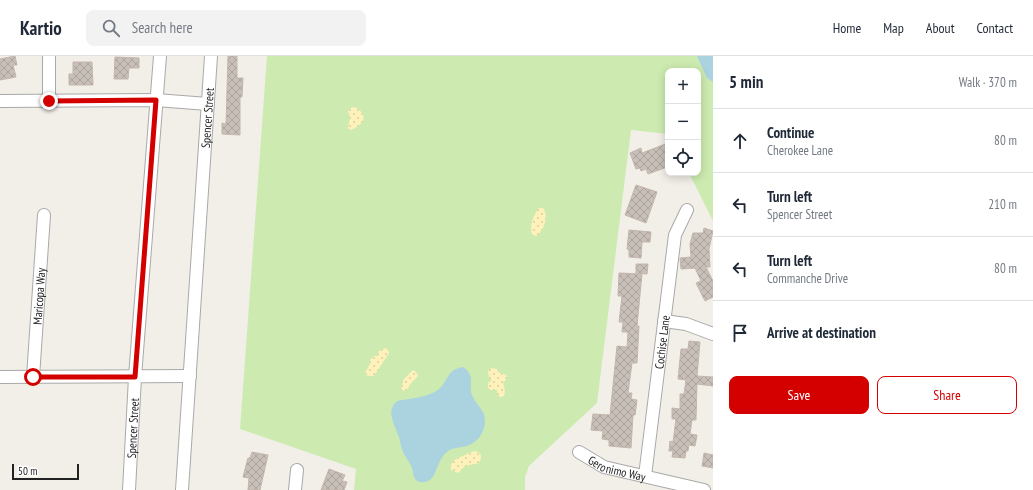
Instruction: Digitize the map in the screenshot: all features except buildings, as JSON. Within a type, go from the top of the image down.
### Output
[{"type":"street","name":"Spencer Street","points":[[129,490],[135,377],[160,56]]},
{"type":"street","name":"Spencer Street","points":[[182,490],[211,56]]},
{"type":"street","points":[[49,58],[49,101]]},
{"type":"street","points":[[0,101],[156,100],[208,104]]},
{"type":"street","name":"Cochise Lane","points":[[645,476],[675,235],[686,210]]},
{"type":"street","name":"Maricopa Way","points":[[33,377],[44,215]]},
{"type":"street","points":[[664,321],[686,324],[713,334]]},
{"type":"street","points":[[0,377],[190,376]]},
{"type":"street","name":"Geronimo Way","points":[[579,452],[604,467],[704,490]]},
{"type":"street","points":[[295,490],[297,470]]},
{"type":"green space","points":[[267,56],[713,56],[713,221],[690,176],[701,176],[701,68],[665,68],[665,134],[631,130],[597,403],[529,466],[525,477],[525,490],[354,490],[356,469],[240,429]]},
{"type":"sand","points":[[354,107],[362,113],[363,120],[359,126],[350,130],[348,128],[350,117],[348,111]]},
{"type":"sand","points":[[539,208],[543,208],[545,211],[546,219],[541,231],[536,236],[532,234],[531,227],[535,213]]},
{"type":"sand","points":[[385,348],[389,353],[374,376],[368,376],[365,373],[370,364],[370,360],[374,356],[378,356],[378,352]]},
{"type":"sand","points":[[491,368],[497,369],[499,373],[507,376],[506,380],[503,382],[505,392],[504,396],[500,397],[497,394],[497,390],[491,390],[488,388],[488,383],[492,380],[489,378],[488,371]]},
{"type":"sand","points":[[413,370],[418,376],[407,390],[404,391],[401,388],[404,379]]},
{"type":"sand","points":[[474,451],[481,455],[479,463],[465,466],[458,473],[451,470],[451,465],[454,460]]},
{"type":"water","points":[[697,56],[713,56],[713,82],[707,78]]},
{"type":"water","points":[[463,367],[470,374],[471,393],[485,417],[484,428],[476,441],[472,444],[449,450],[440,461],[436,472],[430,480],[426,482],[419,482],[414,478],[411,466],[402,450],[391,414],[393,405],[397,401],[424,396],[435,392],[442,386],[451,372]]},
{"type":"route","points":[[33,377],[135,377],[156,100],[49,101]]}]
